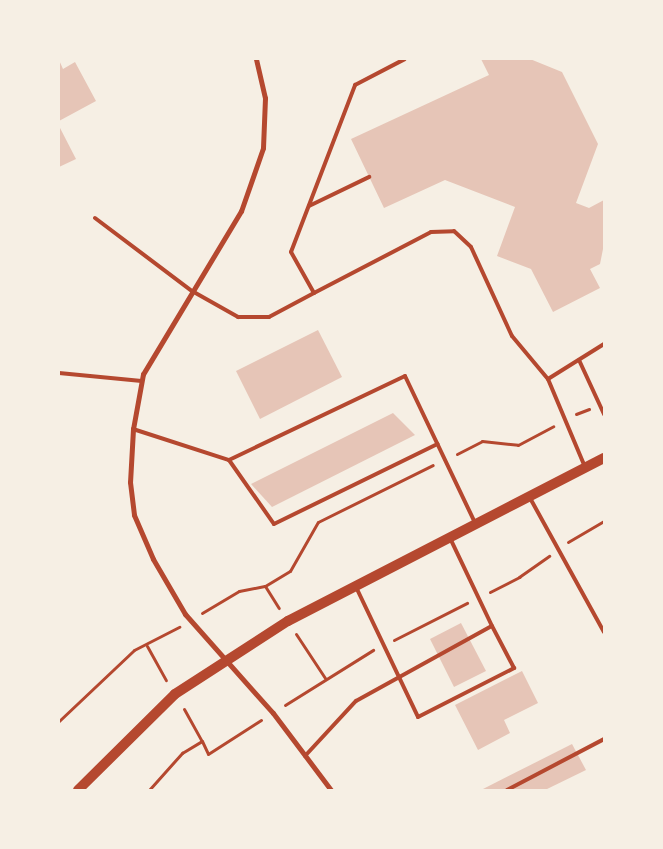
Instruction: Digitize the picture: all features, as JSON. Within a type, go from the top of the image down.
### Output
[{"type":"main road","points":[[78,790],[175,694],[288,621],[449,536],[604,458]]},
{"type":"street","points":[[256,59],[265,98],[264,148],[241,211],[142,374],[133,429],[130,482],[134,515],[153,560],[191,620],[273,713],[331,790]]},
{"type":"lane","points":[[314,293],[291,252],[355,85],[405,59]]},
{"type":"lane","points":[[309,206],[369,177]]},
{"type":"lane","points":[[96,218],[192,291],[238,317],[269,316],[431,232],[454,231],[471,247],[512,336],[548,380],[585,467]]},
{"type":"lane","points":[[548,380],[604,344]]},
{"type":"lane","points":[[579,360],[604,414]]},
{"type":"lane","points":[[59,373],[142,381]]},
{"type":"lane","points":[[229,460],[405,376],[475,523]]},
{"type":"lane","points":[[133,429],[229,460],[274,524],[437,444]]},
{"type":"lane","points":[[528,496],[604,632]]},
{"type":"lane","points":[[355,585],[418,717],[514,668],[449,536]]},
{"type":"lane","points":[[305,756],[356,701],[492,626]]},
{"type":"lane","points":[[507,790],[604,739]]},
{"type":"path","points":[[59,721],[134,650],[191,620],[239,591],[265,586],[290,571],[318,522],[482,442],[518,444],[600,404]]},
{"type":"path","points":[[149,790],[182,753],[202,741],[208,754],[324,678],[384,645],[519,577],[557,550],[604,521]]},
{"type":"building","points":[[481,59],[530,59],[562,72],[598,144],[576,203],[589,208],[604,200],[604,244],[600,264],[590,269],[600,288],[553,312],[531,269],[497,256],[515,207],[445,180],[384,208],[351,139],[489,75]]},
{"type":"building","points":[[59,60],[63,69],[75,62],[96,101],[59,121]]},
{"type":"building","points":[[59,126],[76,159],[59,167]]},
{"type":"building","points":[[318,330],[342,377],[260,419],[236,371]]},
{"type":"building","points":[[393,413],[415,435],[272,507],[251,484]]},
{"type":"building","points":[[461,623],[486,671],[454,687],[430,639]]},
{"type":"building","points":[[522,671],[538,703],[504,720],[510,733],[478,750],[455,705]]},
{"type":"building","points":[[572,744],[586,770],[545,790],[481,790]]}]
